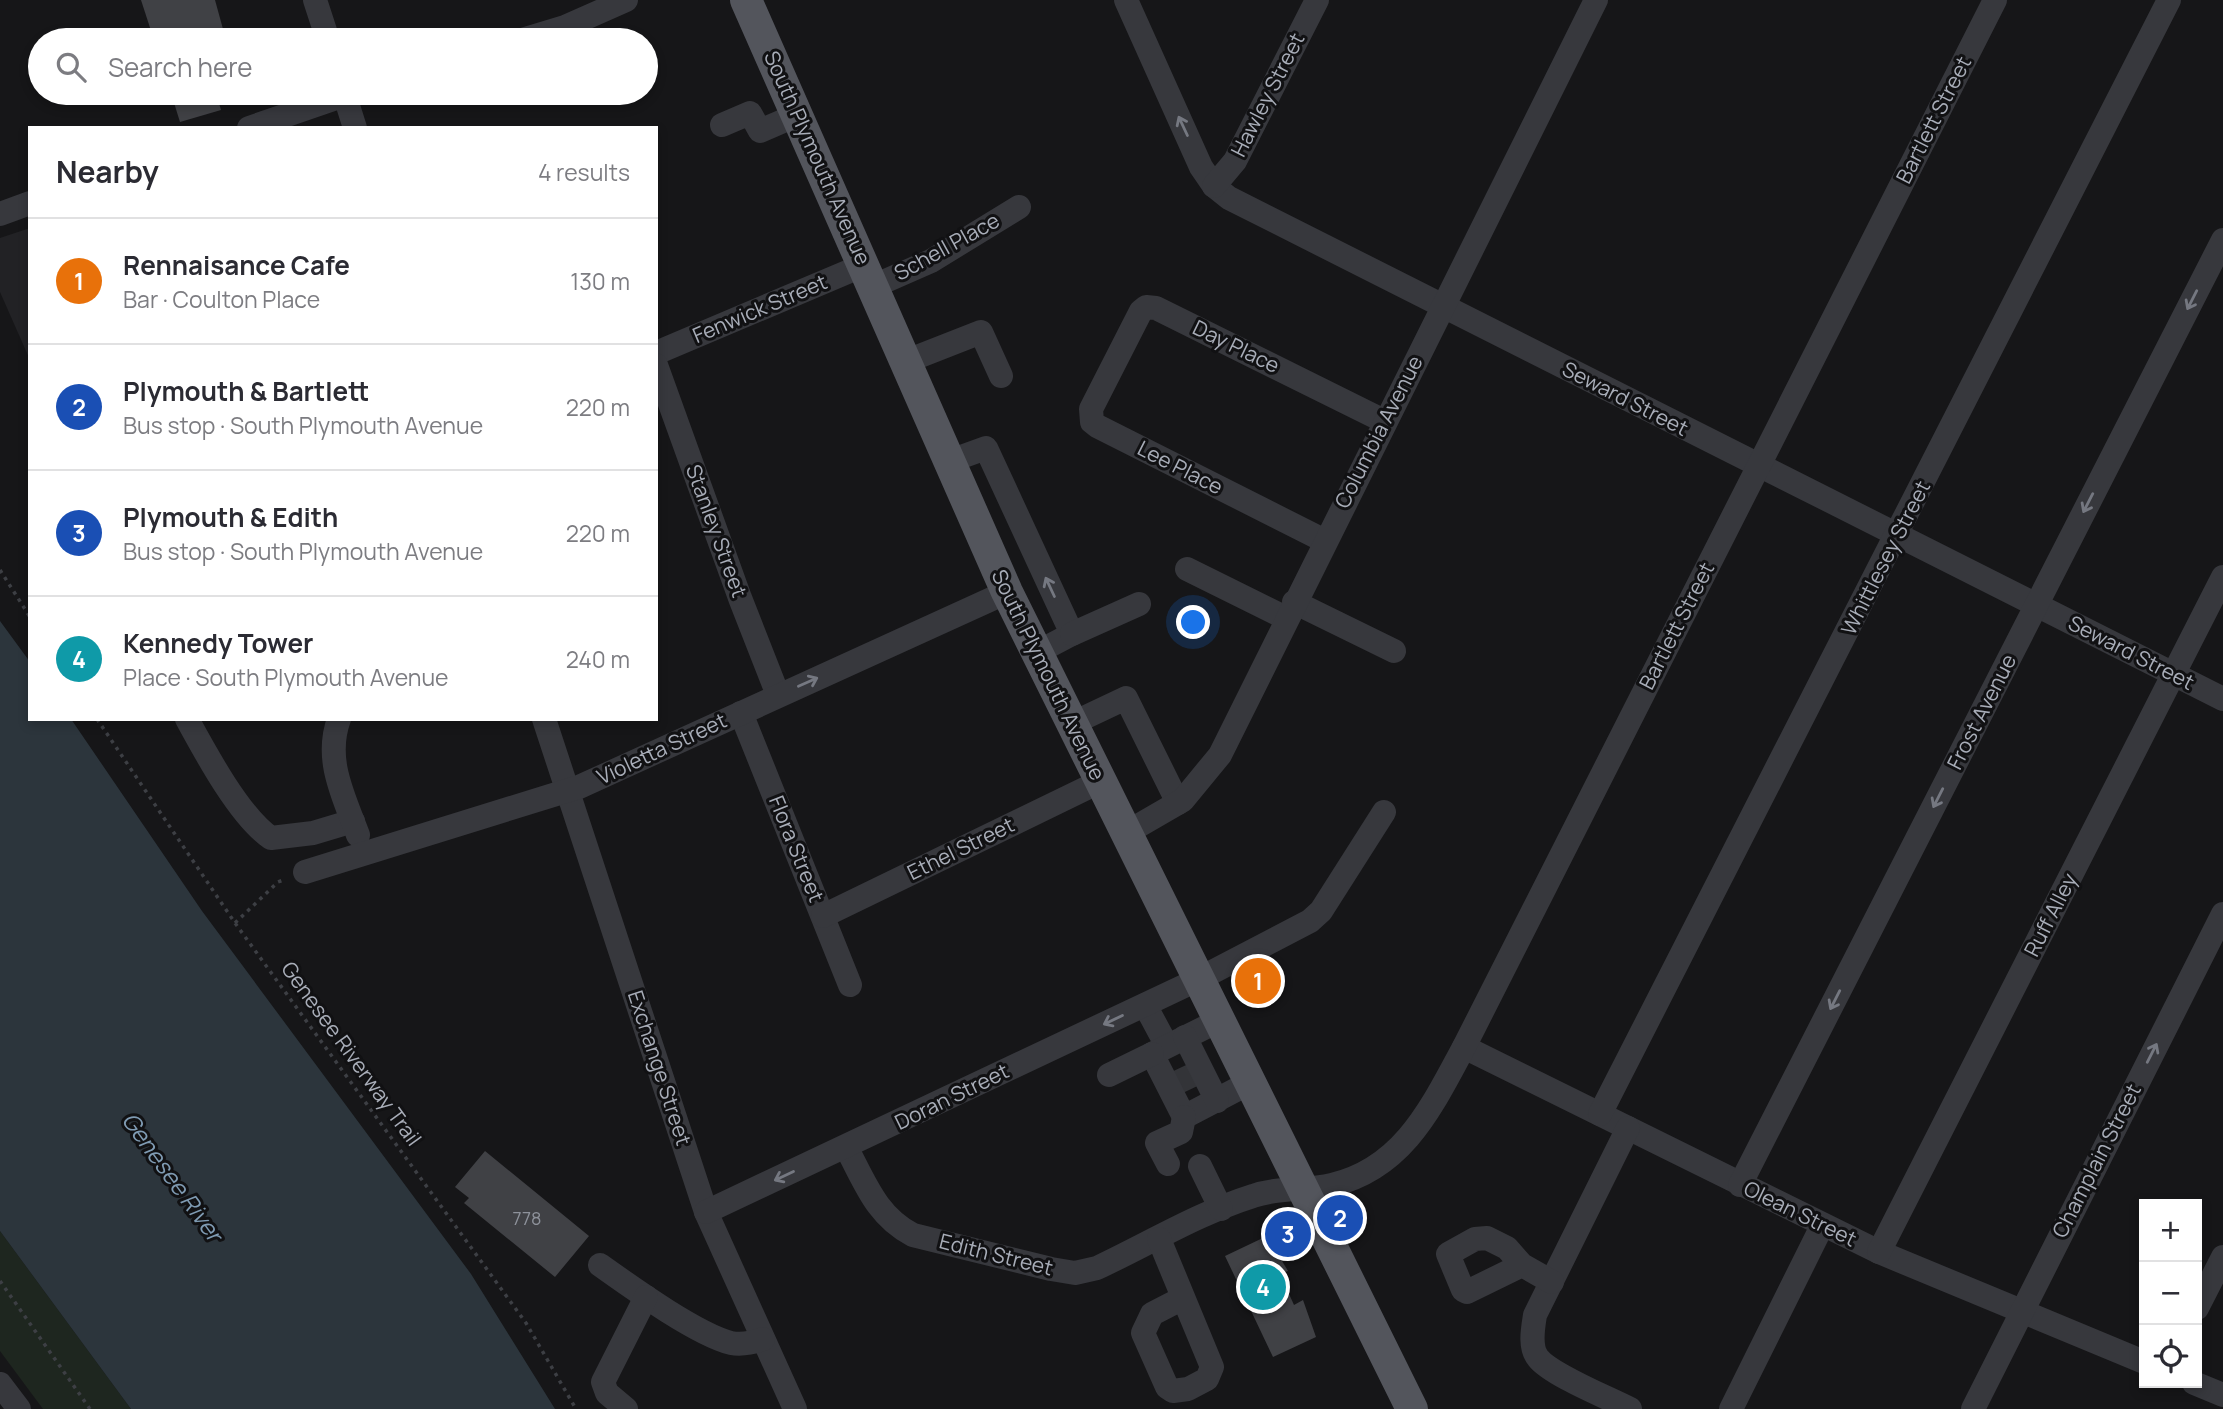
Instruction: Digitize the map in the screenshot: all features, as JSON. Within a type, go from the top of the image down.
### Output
[{"type":"main road","name":"South Plymouth Avenue","points":[[746,0],[1007,592],[1217,1021],[1412,1409]]},
{"type":"main road","name":"South Plymouth Avenue","points":[[1375,1339],[1403,1409]]},
{"type":"street","points":[[315,0],[324,28]]},
{"type":"street","points":[[562,28],[626,0]]},
{"type":"street","name":"Seward Street","points":[[1126,0],[1202,167],[1214,186],[1238,203],[2223,699]]},
{"type":"street","name":"Hawley Street","points":[[1214,186],[1235,161],[1317,0]]},
{"type":"street","name":"Columbia Avenue","points":[[1126,833],[1178,803],[1220,755],[1289,610],[1596,0]]},
{"type":"street","name":"Bartlett Street","points":[[1301,1188],[1342,1181],[1368,1171],[1399,1150],[1423,1123],[1995,0]]},
{"type":"street","name":"Whittlesey Street","points":[[1600,1114],[2169,0]]},
{"type":"street","points":[[255,126],[315,105]]},
{"type":"street","points":[[349,105],[354,126]]},
{"type":"street","points":[[722,125],[750,113],[760,131],[797,115]]},
{"type":"street","points":[[0,214],[28,204]]},
{"type":"street","name":"Schell Place","points":[[869,276],[931,261],[1019,207]]},
{"type":"street","name":"Frost Avenue","points":[[1740,1185],[2223,240]]},
{"type":"street","name":"Fenwick Street","points":[[658,352],[869,276]]},
{"type":"street","name":"Day Place","points":[[1113,365],[1141,311],[1146,307],[1156,308],[1384,421]]},
{"type":"street","points":[[907,361],[981,332],[1001,376]]},
{"type":"street","name":"Lee Place","points":[[1113,365],[1091,409],[1092,422],[1325,541]]},
{"type":"street","name":"Stanley Street","points":[[658,371],[778,695]]},
{"type":"street","points":[[950,461],[986,448],[1072,634]]},
{"type":"street","points":[[1187,569],[1394,651]]},
{"type":"street","name":"Ruff Alley","points":[[1879,1252],[2223,577]]},
{"type":"street","name":"Violetta Street","points":[[305,872],[568,790],[1007,592]]},
{"type":"street","points":[[1036,653],[1139,604]]},
{"type":"street","points":[[1071,724],[1126,698],[1178,803]]},
{"type":"street","name":"Flora Street","points":[[741,713],[850,985]]},
{"type":"street","points":[[188,721],[255,827],[271,838],[313,833],[353,821]]},
{"type":"street","points":[[338,721],[332,738],[332,765],[364,853]]},
{"type":"street","name":"Exchange Street","points":[[545,721],[706,1212],[795,1409]]},
{"type":"street","name":"Ethel Street","points":[[823,916],[1099,782]]},
{"type":"street","name":"Doran Street","points":[[706,1212],[1197,980],[1316,917],[1384,812]]},
{"type":"street","name":"Champlain Street","points":[[1973,1409],[2223,914]]},
{"type":"street","points":[[1145,1004],[1185,1079],[1217,1101]]},
{"type":"street","points":[[1109,1075],[1217,1021]]},
{"type":"street","points":[[1168,1046],[1185,1079],[1181,1132],[1157,1143],[1168,1164]]},
{"type":"street","name":"Olean Street","points":[[1464,1047],[1822,1226],[2139,1360]]},
{"type":"street","points":[[1184,1117],[1248,1083]]},
{"type":"street","points":[[1628,1128],[1535,1315],[1532,1339],[1537,1358],[1559,1373],[1630,1409]]},
{"type":"street","name":"Edith Street","points":[[846,1147],[878,1206],[894,1224],[913,1234],[1075,1273],[1097,1268],[1256,1195],[1301,1188]]},
{"type":"street","points":[[1199,1166],[1222,1209]]},
{"type":"street","points":[[1731,1409],[1822,1226]]},
{"type":"street","points":[[1159,1239],[1183,1298]]},
{"type":"street","points":[[2202,1298],[2223,1257]]},
{"type":"street","points":[[600,1265],[646,1297],[726,1341],[741,1344],[763,1339]]},
{"type":"street","points":[[1522,1265],[1552,1282]]},
{"type":"street","points":[[625,1409],[607,1393],[603,1382],[646,1297]]},
{"type":"street","points":[[0,1384],[19,1409]]},
{"type":"street","points":[[2202,1388],[2218,1399]]},
{"type":"path","points":[[0,570],[28,614]]},
{"type":"path","name":"Genesee Riverway Trail","points":[[98,721],[235,923],[510,1301],[576,1409]]},
{"type":"path","points":[[235,923],[278,882],[305,872]]},
{"type":"path","points":[[0,1281],[90,1409]]},
{"type":"shaded area","points":[[28,229],[28,355],[0,292],[0,238]]},
{"type":"shaded area","points":[[0,1231],[131,1409],[43,1409],[0,1351]]},
{"type":"water","name":"Genesee River","points":[[0,621],[28,659],[28,721],[72,721],[202,911],[471,1274],[555,1409],[131,1409],[0,1231]]},
{"type":"building","points":[[141,0],[215,0],[223,28],[150,28]]},
{"type":"building","points":[[175,105],[220,105],[221,110],[180,122]]},
{"type":"building","points":[[485,1151],[589,1236],[555,1277],[464,1203],[469,1198],[455,1187]]},
{"type":"building","points":[[1267,1236],[1288,1271],[1280,1274],[1294,1305],[1303,1300],[1316,1337],[1273,1357],[1225,1256]]},
{"type":"tunnel","points":[[1176,1083],[1195,1074]]},
{"type":"place","name":"Rennaisance Cafe","points":[[1258,981]]},
{"type":"place","name":"Plymouth & Bartlett","points":[[1340,1218]]},
{"type":"place","name":"Plymouth & Edith","points":[[1288,1234]]},
{"type":"place","name":"Kennedy Tower","points":[[1263,1287]]}]
